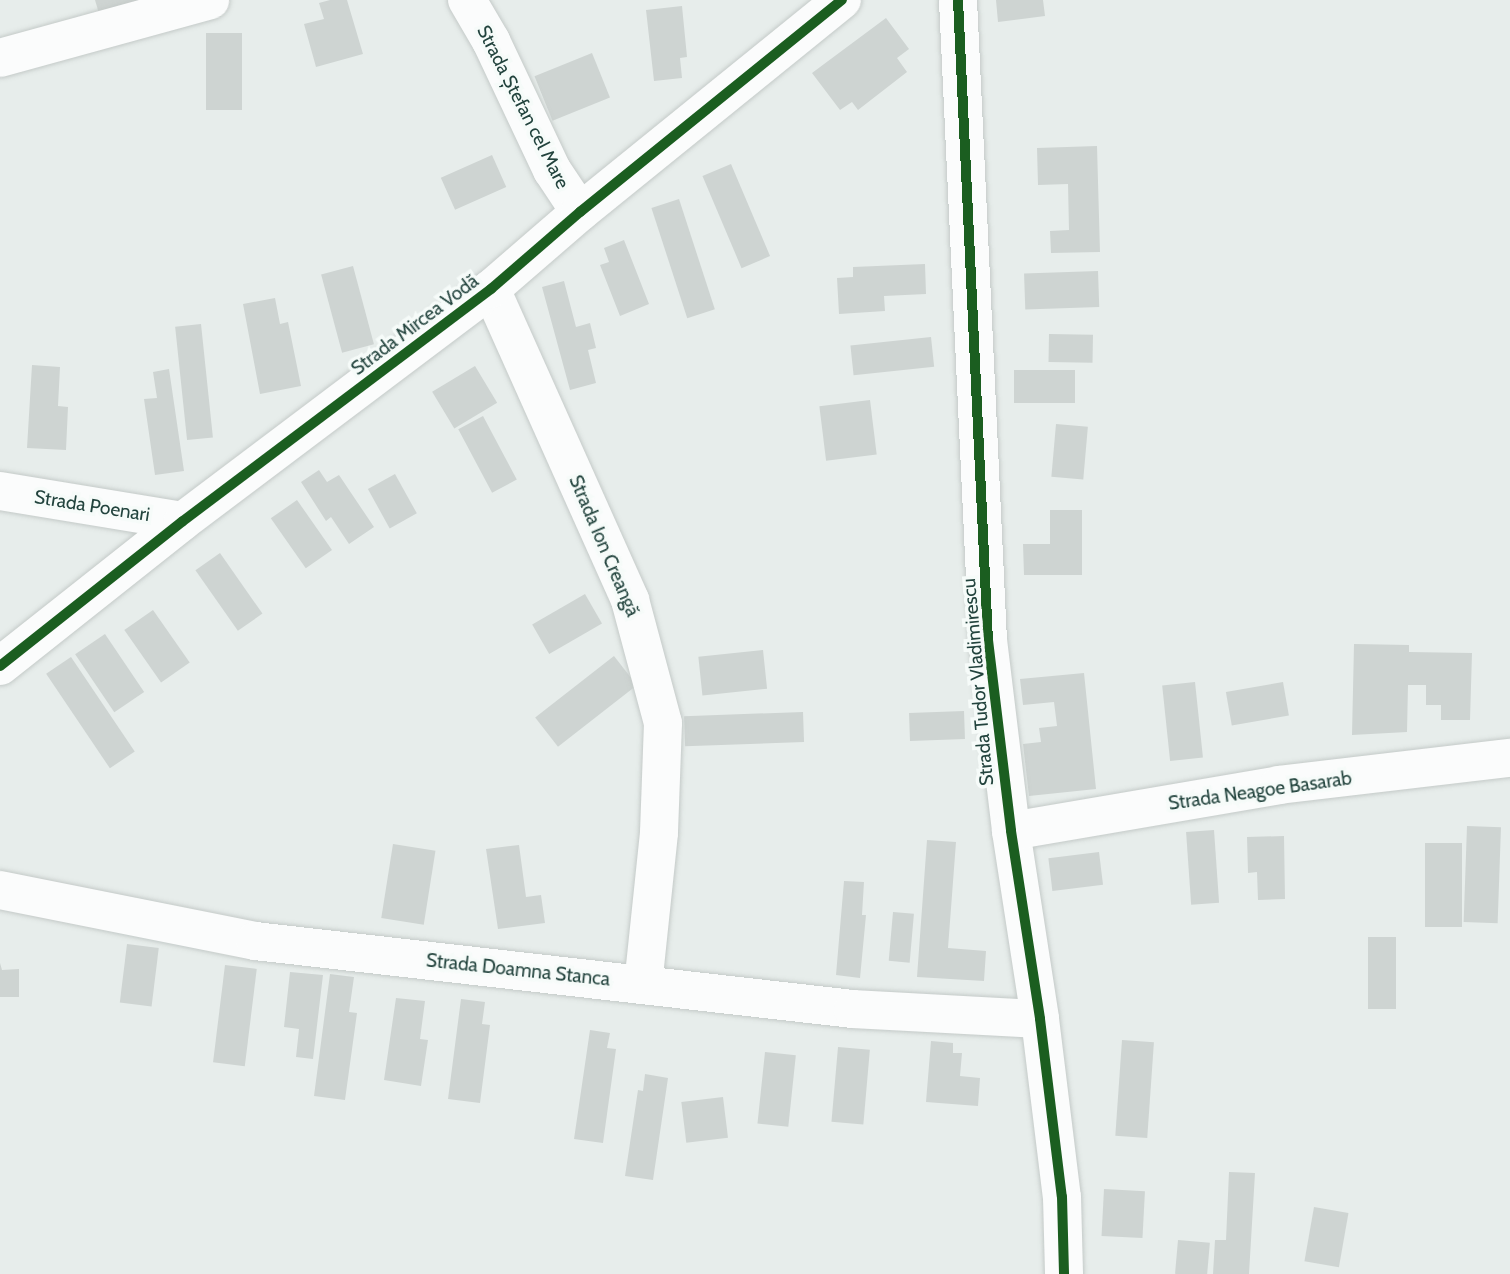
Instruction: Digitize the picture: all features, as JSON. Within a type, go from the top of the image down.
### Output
[{"type":"street","points":[[0,58],[210,0]]},
{"type":"street","name":"Strada Ștefan cel Mare","points":[[467,0],[491,41],[552,170],[580,212]]},
{"type":"street","name":"Strada Mircea Vodă","points":[[0,666],[183,521],[491,289],[580,212],[842,0]]},
{"type":"street","name":"Strada Tudor Vladimirescu","points":[[958,0],[988,640],[1011,831],[1040,1019],[1062,1197],[1064,1274]]},
{"type":"street","name":"Strada Ion Creangă","points":[[491,289],[630,600],[663,723],[659,832],[643,984]]},
{"type":"street","name":"Strada Poenari","points":[[0,491],[183,521]]},
{"type":"street","name":"Strada Neagoe Basarab","points":[[1011,831],[1279,785],[1510,758]]},
{"type":"street","name":"Strada Doamna Stanca","points":[[0,890],[256,941],[853,1009],[1040,1019]]},
{"type":"building","points":[[95,0],[140,0],[100,17]]},
{"type":"building","points":[[347,0],[363,54],[316,67],[304,24],[324,19],[319,3]]},
{"type":"building","points":[[996,0],[1043,0],[1045,16],[998,22]]},
{"type":"building","points":[[682,6],[687,57],[680,58],[682,78],[654,81],[646,10]]},
{"type":"building","points":[[886,18],[909,49],[897,58],[907,72],[858,110],[852,102],[840,110],[812,73]]},
{"type":"building","points":[[206,33],[242,33],[242,110],[206,110]]},
{"type":"building","points":[[592,53],[610,98],[552,121],[535,76]]},
{"type":"building","points":[[1097,146],[1100,252],[1051,253],[1050,231],[1069,230],[1068,184],[1038,185],[1037,148]]},
{"type":"building","points":[[492,155],[506,187],[455,210],[441,178]]},
{"type":"building","points":[[731,164],[770,256],[742,268],[702,176]]},
{"type":"building","points":[[679,199],[715,309],[687,318],[651,208]]},
{"type":"building","points":[[624,240],[649,304],[620,316],[600,265],[609,262],[604,248]]},
{"type":"building","points":[[925,264],[926,294],[884,296],[885,311],[839,314],[837,278],[853,277],[853,267]]},
{"type":"building","points":[[353,266],[374,344],[342,353],[321,275]]},
{"type":"building","points":[[1098,271],[1099,307],[1025,310],[1024,274]]},
{"type":"building","points":[[564,281],[576,327],[590,323],[596,348],[588,350],[596,383],[570,390],[542,287]]},
{"type":"building","points":[[275,298],[280,324],[288,322],[301,386],[260,394],[243,304]]},
{"type":"building","points":[[201,324],[213,437],[187,440],[175,327]]},
{"type":"building","points":[[1049,334],[1093,335],[1093,363],[1049,362]]},
{"type":"building","points":[[931,337],[934,367],[854,375],[850,345]]},
{"type":"building","points":[[32,365],[60,367],[58,406],[68,407],[66,450],[27,448]]},
{"type":"building","points":[[475,366],[497,403],[454,429],[432,392]]},
{"type":"building","points":[[169,369],[184,471],[155,475],[144,399],[157,398],[153,372]]},
{"type":"building","points":[[1014,370],[1075,370],[1075,403],[1014,403]]},
{"type":"building","points":[[870,400],[877,455],[826,461],[819,406]]},
{"type":"building","points":[[483,416],[517,480],[492,493],[458,429]]},
{"type":"building","points":[[1056,424],[1088,427],[1083,480],[1051,477]]},
{"type":"building","points":[[319,470],[327,482],[339,475],[374,527],[349,544],[331,517],[326,521],[301,482]]},
{"type":"building","points":[[395,474],[417,513],[390,528],[368,489]]},
{"type":"building","points":[[297,500],[332,550],[306,568],[271,518]]},
{"type":"building","points":[[1050,510],[1082,510],[1082,575],[1024,575],[1023,544],[1050,544]]},
{"type":"building","points":[[220,553],[262,614],[238,631],[195,570]]},
{"type":"building","points":[[585,594],[602,623],[549,654],[532,624]]},
{"type":"building","points":[[153,610],[190,662],[161,683],[124,630]]},
{"type":"building","points":[[105,634],[144,692],[114,712],[75,654]]},
{"type":"building","points":[[1354,644],[1409,645],[1409,652],[1472,653],[1470,720],[1441,720],[1441,705],[1426,705],[1426,685],[1408,685],[1407,732],[1352,735]]},
{"type":"building","points":[[763,650],[767,689],[702,696],[698,657]]},
{"type":"building","points":[[614,656],[637,685],[558,747],[535,718]]},
{"type":"building","points":[[71,657],[135,752],[110,768],[46,674]]},
{"type":"building","points":[[1084,673],[1096,789],[1029,796],[1023,744],[1041,742],[1039,728],[1057,726],[1054,702],[1023,705],[1020,679]]},
{"type":"building","points":[[1195,682],[1203,758],[1170,761],[1162,685]]},
{"type":"building","points":[[1283,682],[1289,715],[1232,726],[1226,692]]},
{"type":"building","points":[[964,711],[965,739],[910,741],[909,713]]},
{"type":"building","points":[[803,712],[804,742],[685,746],[684,716]]},
{"type":"building","points":[[1467,826],[1501,827],[1498,923],[1464,922]]},
{"type":"building","points":[[1214,830],[1219,903],[1191,905],[1186,832]]},
{"type":"building","points":[[1284,836],[1285,899],[1258,900],[1257,872],[1248,873],[1247,837]]},
{"type":"building","points":[[927,840],[956,842],[948,948],[986,951],[984,981],[917,977]]},
{"type":"building","points":[[1425,843],[1462,843],[1462,927],[1425,927]]},
{"type":"building","points":[[393,844],[435,851],[424,925],[381,918]]},
{"type":"building","points":[[519,845],[526,897],[541,895],[545,923],[498,929],[486,849]]},
{"type":"building","points":[[1099,852],[1103,885],[1052,891],[1048,858]]},
{"type":"building","points":[[844,881],[864,882],[862,915],[866,915],[860,978],[836,975]]},
{"type":"building","points":[[893,912],[914,914],[910,963],[889,961]]},
{"type":"building","points":[[1368,937],[1396,937],[1396,1009],[1368,1009]]},
{"type":"building","points":[[127,944],[159,948],[152,1006],[120,1003]]},
{"type":"building","points":[[0,963],[2,970],[19,969],[19,997],[0,997]]},
{"type":"building","points":[[225,965],[257,969],[245,1066],[213,1062]]},
{"type":"building","points":[[290,972],[323,975],[313,1059],[296,1057],[299,1029],[284,1027]]},
{"type":"building","points":[[330,974],[354,977],[349,1012],[357,1013],[345,1100],[314,1096]]},
{"type":"building","points":[[396,998],[425,1001],[420,1039],[428,1040],[421,1086],[384,1080]]},
{"type":"building","points":[[461,999],[485,1002],[482,1024],[490,1025],[480,1103],[448,1099]]},
{"type":"building","points":[[590,1030],[610,1033],[607,1048],[616,1049],[603,1143],[574,1139]]},
{"type":"building","points":[[1122,1040],[1154,1042],[1147,1138],[1115,1136]]},
{"type":"building","points":[[931,1041],[953,1043],[953,1053],[962,1053],[960,1076],[980,1078],[978,1106],[926,1102]]},
{"type":"building","points":[[838,1047],[870,1050],[863,1125],[831,1122]]},
{"type":"building","points":[[765,1052],[796,1055],[788,1127],[757,1124]]},
{"type":"building","points":[[645,1074],[668,1078],[653,1180],[625,1176],[638,1090],[643,1091]]},
{"type":"building","points":[[723,1097],[728,1138],[686,1143],[681,1102]]},
{"type":"building","points":[[1229,1172],[1255,1173],[1249,1274],[1213,1274],[1215,1240],[1226,1240]]},
{"type":"building","points":[[1104,1189],[1145,1191],[1142,1238],[1102,1236]]},
{"type":"building","points":[[1314,1207],[1348,1213],[1339,1267],[1304,1261]]},
{"type":"building","points":[[1178,1240],[1210,1243],[1207,1274],[1175,1274]]},
{"type":"cycle path","points":[[0,666],[183,521],[491,289],[580,212],[842,0]]},
{"type":"cycle path","points":[[958,0],[988,640],[1011,831],[1040,1019],[1062,1197],[1064,1274]]}]
